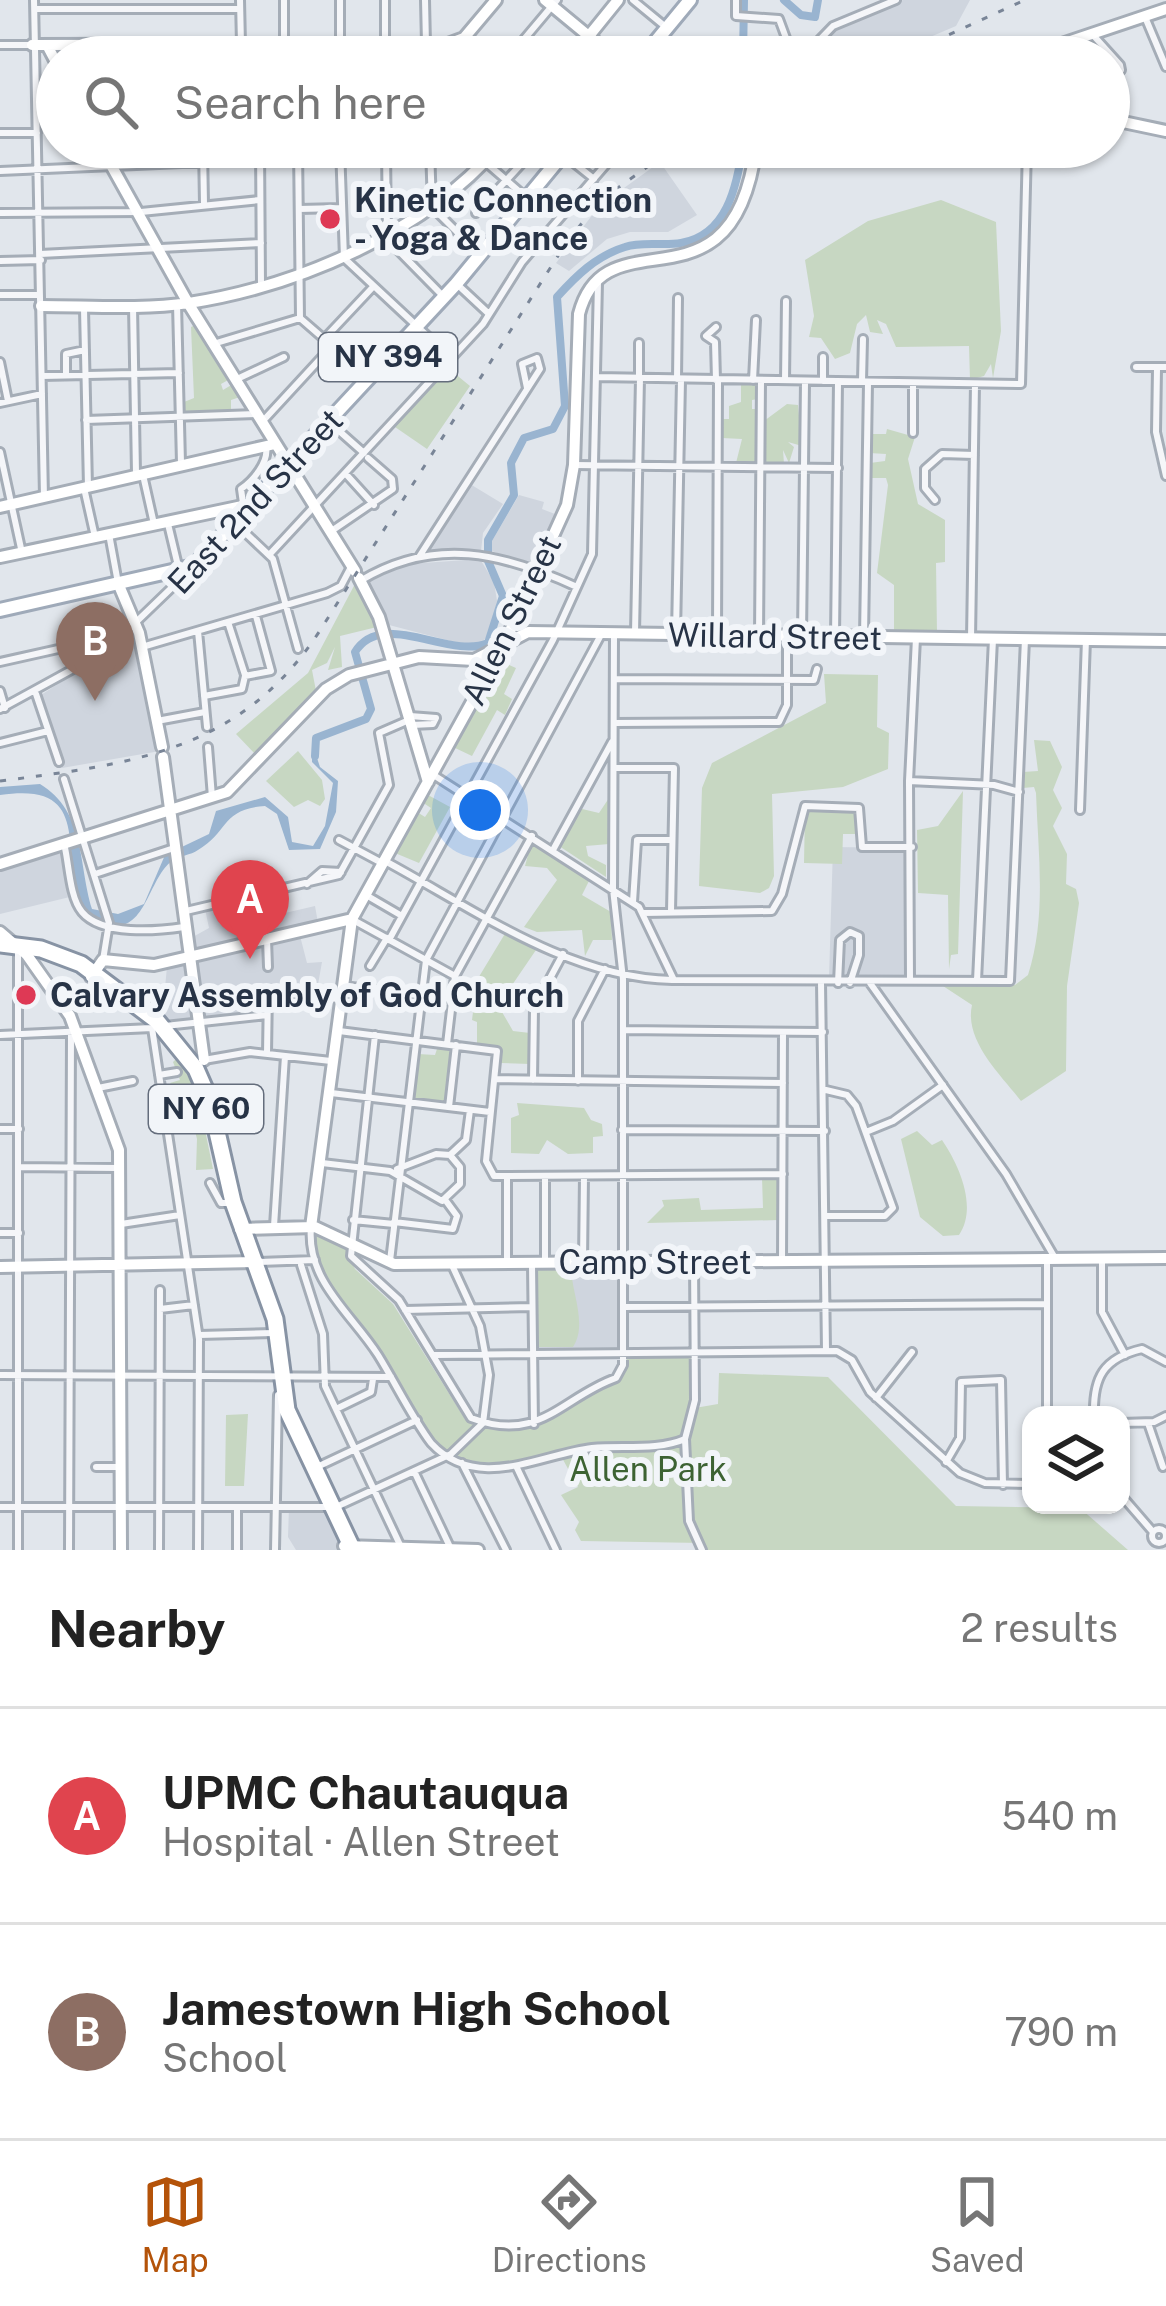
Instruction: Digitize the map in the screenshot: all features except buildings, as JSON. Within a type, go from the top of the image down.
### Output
[{"type":"highway","name":"NY 60","points":[[13,947],[37,960],[96,970]]},
{"type":"highway","name":"NY 60","points":[[13,947],[59,954],[96,970],[200,1072],[230,1203]]},
{"type":"highway","name":"NY 60","points":[[200,1072],[230,1203],[276,1332],[278,1384],[311,1470],[349,1547]]},
{"type":"main road","points":[[663,36],[690,0]]},
{"type":"main road","name":"East 2nd Street","points":[[179,576],[194,566],[247,504],[446,298],[549,168]]},
{"type":"main road","name":"NY 394","points":[[0,610],[179,576]]},
{"type":"street","points":[[284,0],[289,36]]},
{"type":"street","points":[[340,0],[340,36]]},
{"type":"street","points":[[385,0],[386,36]]},
{"type":"street","points":[[425,0],[427,36]]},
{"type":"street","points":[[466,36],[496,0]]},
{"type":"street","points":[[526,36],[551,2],[588,36],[618,0]]},
{"type":"street","points":[[632,0],[667,28]]},
{"type":"street","points":[[736,0],[736,16],[779,19],[786,36]]},
{"type":"street","points":[[823,36],[833,26],[896,0]]},
{"type":"street","points":[[37,36],[34,4],[240,4],[241,36]]},
{"type":"street","points":[[1090,36],[1166,9]]},
{"type":"street","points":[[1145,16],[1166,67]]},
{"type":"street","points":[[0,45],[36,45]]},
{"type":"street","points":[[1130,123],[1166,131]]},
{"type":"street","points":[[0,133],[36,133]]},
{"type":"street","points":[[0,171],[56,168]]},
{"type":"street","points":[[113,168],[182,304],[213,344],[260,418],[270,445],[356,574],[381,625],[416,720],[427,771],[633,902],[643,913],[674,980]]},
{"type":"street","points":[[203,168],[205,204]]},
{"type":"street","points":[[260,168],[261,283]]},
{"type":"street","points":[[298,168],[301,318],[369,378]]},
{"type":"street","points":[[340,168],[344,258],[451,358]]},
{"type":"street","points":[[386,168],[387,236],[446,298]]},
{"type":"street","points":[[430,168],[431,203],[446,226],[481,255]]},
{"type":"street","points":[[0,296],[84,305],[182,304],[261,283],[344,258],[387,236],[477,168]]},
{"type":"street","points":[[490,168],[528,199]]},
{"type":"street","points":[[476,213],[518,168]]},
{"type":"street","points":[[581,168],[594,179]]},
{"type":"street","points":[[270,554],[490,315],[522,262],[603,168]]},
{"type":"street","points":[[370,965],[402,916],[557,632],[593,548],[598,279],[618,267],[713,243],[746,203],[752,168]]},
{"type":"street","points":[[596,377],[1022,384],[1028,168]]},
{"type":"street","points":[[38,169],[44,497]]},
{"type":"street","points":[[0,213],[136,211],[260,200]]},
{"type":"street","points":[[298,208],[341,208]]},
{"type":"street","points":[[0,261],[261,243]]},
{"type":"street","name":"Allen Street","points":[[352,919],[427,771],[504,644],[567,506],[574,464],[579,314],[598,279]]},
{"type":"street","points":[[456,284],[490,315]]},
{"type":"street","points":[[325,338],[373,287]]},
{"type":"street","points":[[676,634],[678,298]]},
{"type":"street","points":[[785,380],[786,301]]},
{"type":"street","points":[[182,304],[178,373],[182,466]]},
{"type":"street","points":[[84,305],[89,420],[85,489],[94,537]]},
{"type":"street","points":[[133,305],[140,476],[179,576]]},
{"type":"street","points":[[213,344],[301,318]]},
{"type":"street","points":[[756,320],[759,636]]},
{"type":"street","points":[[716,327],[706,336],[715,342],[717,380],[717,635]]},
{"type":"street","points":[[863,339],[864,637]]},
{"type":"street","points":[[635,634],[639,343]]},
{"type":"street","points":[[89,420],[260,418],[333,346]]},
{"type":"street","points":[[66,375],[64,358],[70,347],[85,350]]},
{"type":"street","points":[[236,380],[284,357]]},
{"type":"street","points":[[419,557],[540,369],[536,357],[523,362],[527,388]]},
{"type":"street","points":[[823,357],[824,381]]},
{"type":"street","points":[[0,362],[4,402],[42,394]]},
{"type":"street","points":[[1136,367],[1162,368],[1156,421],[1165,476]]},
{"type":"street","points":[[42,376],[178,373]]},
{"type":"street","points":[[802,636],[806,381]]},
{"type":"street","points":[[835,637],[838,381]]},
{"type":"street","points":[[913,383],[914,433]]},
{"type":"street","points":[[971,639],[975,384]]},
{"type":"street","points":[[1156,421],[1166,421]]},
{"type":"street","points":[[329,422],[392,479],[393,489],[329,532]]},
{"type":"street","points":[[6,505],[270,445]]},
{"type":"street","points":[[0,557],[247,504],[241,488],[256,475],[270,445]]},
{"type":"street","points":[[0,452],[6,505],[22,553]]},
{"type":"street","points":[[935,500],[924,484],[927,467],[942,454],[974,455]]},
{"type":"street","points":[[574,464],[838,468]]},
{"type":"street","points":[[345,472],[374,506]]},
{"type":"street","points":[[235,523],[270,554],[298,649]]},
{"type":"street","points":[[109,535],[118,584],[142,647],[157,721],[199,1025],[200,1072],[267,1054],[329,1061]]},
{"type":"street","points":[[142,647],[339,588],[356,574],[419,557],[493,555],[577,587]]},
{"type":"street","name":"East 2nd Street","points":[[2,709],[37,698],[136,628],[179,576]]},
{"type":"street","points":[[245,676],[271,671],[256,614]]},
{"type":"street","points":[[204,696],[242,689],[245,676],[228,622]]},
{"type":"street","points":[[198,631],[207,727]]},
{"type":"street","name":"Willard Street","points":[[0,864],[75,844],[232,788],[326,688],[349,675],[424,656],[469,661],[528,632],[1166,641]]},
{"type":"street","points":[[472,1419],[534,1424],[564,1410],[595,1385],[616,1378],[623,1368],[622,976],[613,889],[614,679],[608,633]]},
{"type":"street","points":[[389,1264],[426,960],[608,633]]},
{"type":"street","points":[[614,723],[779,722],[787,705],[787,636]]},
{"type":"street","points":[[910,980],[909,781],[916,638]]},
{"type":"street","points":[[977,981],[993,639]]},
{"type":"street","points":[[339,840],[563,954],[622,976],[838,983],[1010,981],[1024,639]]},
{"type":"street","points":[[1080,810],[1086,639]]},
{"type":"street","points":[[0,662],[110,646]]},
{"type":"street","points":[[59,650],[75,651],[89,663]]},
{"type":"street","points":[[614,679],[816,680],[817,669]]},
{"type":"street","points":[[0,691],[2,709]]},
{"type":"street","points":[[37,698],[58,763]]},
{"type":"street","points":[[157,721],[205,712]]},
{"type":"street","points":[[182,912],[341,872],[390,781],[378,736],[416,720]]},
{"type":"street","points":[[0,743],[48,731]]},
{"type":"street","points":[[553,850],[612,746]]},
{"type":"street","points":[[208,747],[212,797]]},
{"type":"street","points":[[614,768],[674,768],[671,911]]},
{"type":"street","points":[[64,779],[79,906],[88,917],[109,924],[184,927]]},
{"type":"street","points":[[909,781],[987,784],[1019,792]]},
{"type":"street","points":[[643,913],[762,914],[780,902],[799,810],[805,806],[859,808],[862,847],[912,847]]},
{"type":"street","points":[[449,1107],[454,976],[532,836]]},
{"type":"street","points":[[633,902],[636,842],[672,840]]},
{"type":"street","points":[[75,844],[94,874],[109,924],[96,970],[148,965],[352,919],[454,976]]},
{"type":"street","points":[[94,874],[175,853]]},
{"type":"street","points":[[307,884],[325,866],[341,872]]},
{"type":"street","points":[[366,895],[402,916]]},
{"type":"street","points":[[352,919],[329,1061],[311,1227],[315,1260],[336,1304],[356,1322],[445,1456],[517,1468],[584,1449],[686,1437]]},
{"type":"street","points":[[0,932],[13,947],[19,1035],[18,1550]]},
{"type":"street","points":[[838,983],[841,938],[850,932],[860,938],[860,953],[850,983]]},
{"type":"street","points":[[267,939],[268,968]]},
{"type":"street","points":[[533,1080],[534,1009],[563,954]]},
{"type":"street","points":[[37,960],[98,1088],[120,1168],[121,1550]]},
{"type":"street","points":[[578,1081],[578,1021],[605,969]]},
{"type":"street","points":[[821,982],[826,1350]]},
{"type":"street","points":[[870,983],[1006,1174],[1051,1259],[1047,1406]]},
{"type":"street","points":[[267,1054],[270,988],[452,999]]},
{"type":"street","points":[[0,1035],[75,1035],[199,1025],[267,1012]]},
{"type":"street","points":[[157,1027],[159,1075],[199,1335],[198,1550]]},
{"type":"street","points":[[334,1030],[497,1051],[489,1174],[783,1174]]},
{"type":"street","points":[[622,1030],[823,1032]]},
{"type":"street","points":[[782,1261],[783,1032]]},
{"type":"street","points":[[68,1550],[75,1035]]},
{"type":"street","points":[[375,1035],[350,1244],[356,1264],[382,1280],[435,1355],[472,1419],[474,1435]]},
{"type":"street","points":[[274,1226],[285,1056]]},
{"type":"street","points":[[159,1075],[177,1072]]},
{"type":"street","points":[[495,1079],[783,1083]]},
{"type":"street","points":[[98,1088],[133,1081]]},
{"type":"street","points":[[866,1132],[892,1121],[943,1085]]},
{"type":"street","points":[[825,1216],[885,1216],[892,1210],[851,1098],[826,1090]]},
{"type":"street","points":[[327,1093],[492,1113]]},
{"type":"street","points":[[451,1155],[466,1140],[470,1110]]},
{"type":"street","points":[[0,1129],[19,1129]]},
{"type":"street","points":[[622,1130],[826,1131]]},
{"type":"street","points":[[319,1162],[400,1172],[439,1153],[451,1155]]},
{"type":"street","points":[[400,1172],[433,1199],[446,1200],[455,1194],[460,1178],[451,1155]]},
{"type":"street","points":[[19,1167],[120,1168]]},
{"type":"street","points":[[583,1262],[584,1176]]},
{"type":"street","points":[[507,1177],[507,1263]]},
{"type":"street","points":[[534,1424],[532,1307],[545,1177]]},
{"type":"street","points":[[210,1183],[221,1203],[230,1203]]},
{"type":"street","points":[[353,1220],[452,1228],[457,1216],[446,1200]]},
{"type":"street","points":[[121,1224],[180,1215]]},
{"type":"street","name":"Camp Street","points":[[240,1230],[311,1227],[389,1264],[1051,1259],[1100,1263],[1166,1258]]},
{"type":"street","points":[[0,1233],[19,1233]]},
{"type":"street","points":[[0,1267],[301,1264],[315,1260]]},
{"type":"street","points":[[694,1262],[695,1400],[686,1437],[689,1521],[702,1550]]},
{"type":"street","points":[[0,1507],[329,1507],[458,1449],[483,1423],[487,1352],[451,1263]]},
{"type":"street","points":[[1100,1263],[1102,1312],[1125,1355]]},
{"type":"street","points":[[301,1264],[323,1337],[323,1379],[401,1547]]},
{"type":"street","points":[[160,1290],[160,1550]]},
{"type":"street","points":[[622,1306],[1047,1304]]},
{"type":"street","points":[[160,1310],[194,1305]]},
{"type":"street","points":[[405,1310],[532,1307]]},
{"type":"street","points":[[199,1335],[276,1332]]},
{"type":"street","points":[[1094,1406],[1096,1375],[1125,1355],[1137,1349],[1155,1351],[1166,1362]]},
{"type":"street","points":[[435,1355],[826,1350],[852,1360],[876,1398],[946,1462],[973,1480],[1022,1484]]},
{"type":"street","points":[[876,1398],[913,1352]]},
{"type":"street","points":[[0,1375],[278,1384],[391,1377]]},
{"type":"street","points":[[336,1408],[372,1391],[373,1378]]},
{"type":"street","points":[[946,1462],[960,1434],[961,1382],[1003,1382],[1004,1484]]},
{"type":"street","points":[[275,1550],[278,1384]]},
{"type":"street","points":[[1130,1423],[1166,1416]]},
{"type":"street","points":[[311,1470],[417,1420]]},
{"type":"street","points":[[1148,1423],[1163,1467]]},
{"type":"street","points":[[458,1449],[506,1550]]},
{"type":"street","points":[[96,1467],[121,1467]]},
{"type":"street","points":[[517,1468],[556,1550]]},
{"type":"street","points":[[414,1471],[451,1549]]},
{"type":"street","points":[[237,1507],[237,1550]]},
{"type":"street","points":[[1130,1509],[1154,1532]]},
{"type":"street","points":[[349,1547],[478,1550]]},
{"type":"shaded area","points":[[903,0],[970,0],[956,26],[932,36],[829,36],[840,24]]},
{"type":"shaded area","points":[[652,168],[664,168],[697,215],[668,232],[630,232],[607,239],[569,271],[556,263],[599,206]]},
{"type":"shaded area","points":[[470,484],[503,504],[483,533],[481,551],[426,552]]},
{"type":"shaded area","points":[[519,495],[544,502],[542,509],[560,516],[536,568],[492,551],[492,541]]},
{"type":"shaded area","points":[[480,559],[494,582],[497,601],[491,631],[481,644],[462,644],[389,625],[366,582],[394,565]]},
{"type":"shaded area","points":[[136,636],[160,751],[62,768],[41,695]]},
{"type":"shaded area","points":[[833,847],[909,848],[907,976],[829,978]]},
{"type":"shaded area","points":[[68,851],[78,895],[0,914],[0,869]]},
{"type":"shaded area","points":[[281,893],[285,913],[315,906],[318,923],[298,928],[307,963],[322,962],[317,990],[265,986],[264,1013],[168,1023],[139,1000],[164,998],[167,967],[194,961],[191,938],[209,928],[205,909]]},
{"type":"shaded area","points":[[620,1265],[621,1348],[535,1349],[534,1266]]},
{"type":"shaded area","points":[[289,1507],[326,1508],[345,1550],[296,1550],[288,1537]]},
{"type":"green space","points":[[941,200],[996,222],[1001,331],[993,378],[991,364],[984,376],[970,380],[969,346],[896,347],[886,324],[877,320],[883,334],[870,332],[866,315],[857,324],[850,353],[835,359],[821,338],[809,337],[814,316],[805,260],[868,221]]},
{"type":"green space","points":[[197,324],[230,379],[221,384],[223,390],[233,384],[240,397],[231,400],[231,412],[185,413],[184,402],[194,398],[191,327]]},
{"type":"green space","points":[[448,368],[470,386],[427,449],[395,427]]},
{"type":"green space","points":[[741,383],[758,385],[752,409],[758,409],[758,463],[736,463],[742,439],[722,438],[722,419],[729,419],[729,406],[741,402]]},
{"type":"green space","points":[[787,404],[798,405],[802,446],[788,442],[794,447],[789,463],[783,450],[784,464],[764,463],[764,421]]},
{"type":"green space","points":[[887,429],[915,437],[908,459],[918,504],[945,520],[945,562],[936,563],[937,633],[894,632],[894,585],[877,573],[888,485],[886,478],[870,478],[870,463],[885,461],[886,454],[869,453],[869,434],[886,434]]},
{"type":"green space","points":[[356,582],[377,627],[340,636],[342,667],[328,670],[335,647],[327,663],[312,670],[316,691],[257,756],[236,734],[308,673]]},
{"type":"green space","points":[[500,661],[516,668],[504,694],[512,699],[505,715],[497,710],[472,756],[453,747]]},
{"type":"green space","points":[[824,674],[878,675],[877,727],[889,733],[888,769],[843,787],[772,794],[774,876],[769,888],[760,893],[699,886],[702,788],[712,763],[826,703]]},
{"type":"green space","points":[[1034,740],[1050,741],[1062,767],[1053,790],[1062,808],[1053,826],[1067,854],[1066,884],[1076,889],[1079,903],[1067,986],[1066,1071],[1021,1101],[979,1044],[973,1032],[972,1005],[943,986],[923,982],[1015,985],[1028,975],[1038,930],[1039,861],[1036,793],[1034,787],[1023,788],[1023,772],[1038,771]]},
{"type":"green space","points":[[298,751],[322,780],[325,799],[320,806],[308,800],[294,807],[266,781]]},
{"type":"green space","points":[[963,791],[958,954],[951,955],[949,969],[948,895],[918,893],[917,830],[938,826]]},
{"type":"green space","points":[[428,795],[450,807],[419,863],[395,853],[417,812],[425,817],[431,808],[422,802]]},
{"type":"green space","points":[[609,798],[609,844],[586,846],[588,856],[606,865],[606,877],[559,846],[578,808],[599,813]]},
{"type":"green space","points":[[805,811],[855,812],[855,834],[843,834],[842,864],[804,863]]},
{"type":"green space","points":[[531,844],[590,879],[582,895],[611,912],[612,940],[593,940],[585,956],[582,930],[537,932],[524,927],[557,880],[547,868],[525,866]]},
{"type":"green space","points":[[506,932],[536,950],[508,991],[502,1012],[513,1031],[530,1033],[530,1064],[501,1063],[498,1047],[477,1044],[477,1022],[472,1020],[477,980]]},
{"type":"green space","points":[[438,1046],[453,1049],[446,1104],[413,1100],[418,1054],[435,1055]]},
{"type":"green space","points":[[178,1057],[198,1096],[213,1169],[196,1170],[197,1139],[191,1115],[179,1117],[179,1097],[170,1083],[180,1080],[173,1062]]},
{"type":"green space","points":[[517,1103],[584,1108],[591,1120],[602,1124],[603,1136],[593,1137],[593,1153],[568,1154],[547,1140],[539,1154],[511,1153],[511,1118],[519,1115]]},
{"type":"green space","points":[[917,1131],[932,1145],[942,1140],[960,1174],[967,1212],[959,1235],[943,1236],[920,1217],[901,1139]]},
{"type":"green space","points":[[762,1178],[779,1180],[779,1220],[647,1223],[664,1206],[662,1200],[699,1198],[701,1210],[763,1208]]},
{"type":"green space","name":"Allen Park","points":[[314,1231],[344,1246],[355,1269],[393,1304],[465,1419],[509,1429],[547,1420],[621,1380],[628,1355],[691,1356],[689,1409],[718,1404],[719,1373],[828,1377],[956,1506],[1022,1507],[1022,1514],[1087,1514],[1128,1550],[704,1550],[703,1543],[581,1541],[575,1530],[579,1522],[561,1495],[578,1487],[561,1456],[476,1462],[433,1441],[314,1255]]},
{"type":"green space","points":[[536,1266],[571,1266],[579,1318],[573,1347],[537,1347]]},
{"type":"green space","points":[[248,1414],[244,1486],[225,1486],[226,1415]]},
{"type":"water","points":[[312,743],[320,767],[338,781],[336,812],[320,849],[289,850],[277,814],[265,806],[240,812],[208,843],[172,861],[141,910],[120,925],[105,924],[85,913],[77,892],[68,828],[51,800],[31,794],[0,795],[0,787],[40,784],[55,796],[73,824],[92,909],[118,914],[144,904],[165,855],[209,834],[216,811],[265,797],[288,817],[292,842],[313,846],[325,826],[333,783],[312,762]]},
{"type":"waterway","points":[[743,36],[744,0]]},
{"type":"waterway","points":[[784,0],[801,15],[815,17],[818,0]]},
{"type":"waterway","points":[[315,756],[316,738],[366,719],[371,709],[355,652],[367,640],[399,634],[455,645],[488,643],[503,596],[488,561],[488,540],[514,495],[511,463],[524,438],[553,429],[565,406],[557,297],[587,268],[615,251],[638,244],[681,243],[710,230],[727,207],[739,168]]},
{"type":"railway","points":[[946,36],[1025,0]]},
{"type":"railway","points":[[0,781],[94,767],[179,745],[254,704],[288,672],[319,632],[568,240],[601,200],[646,168]]},
{"type":"place","name":"Kinetic Connection - Yoga & Dance","points":[[330,219]]},
{"type":"place","name":"Jamestown High School","points":[[95,701]]},
{"type":"place","name":"UPMC Chautauqua","points":[[250,959]]},
{"type":"place","name":"Calvary Assembly of God Church","points":[[26,995]]}]
